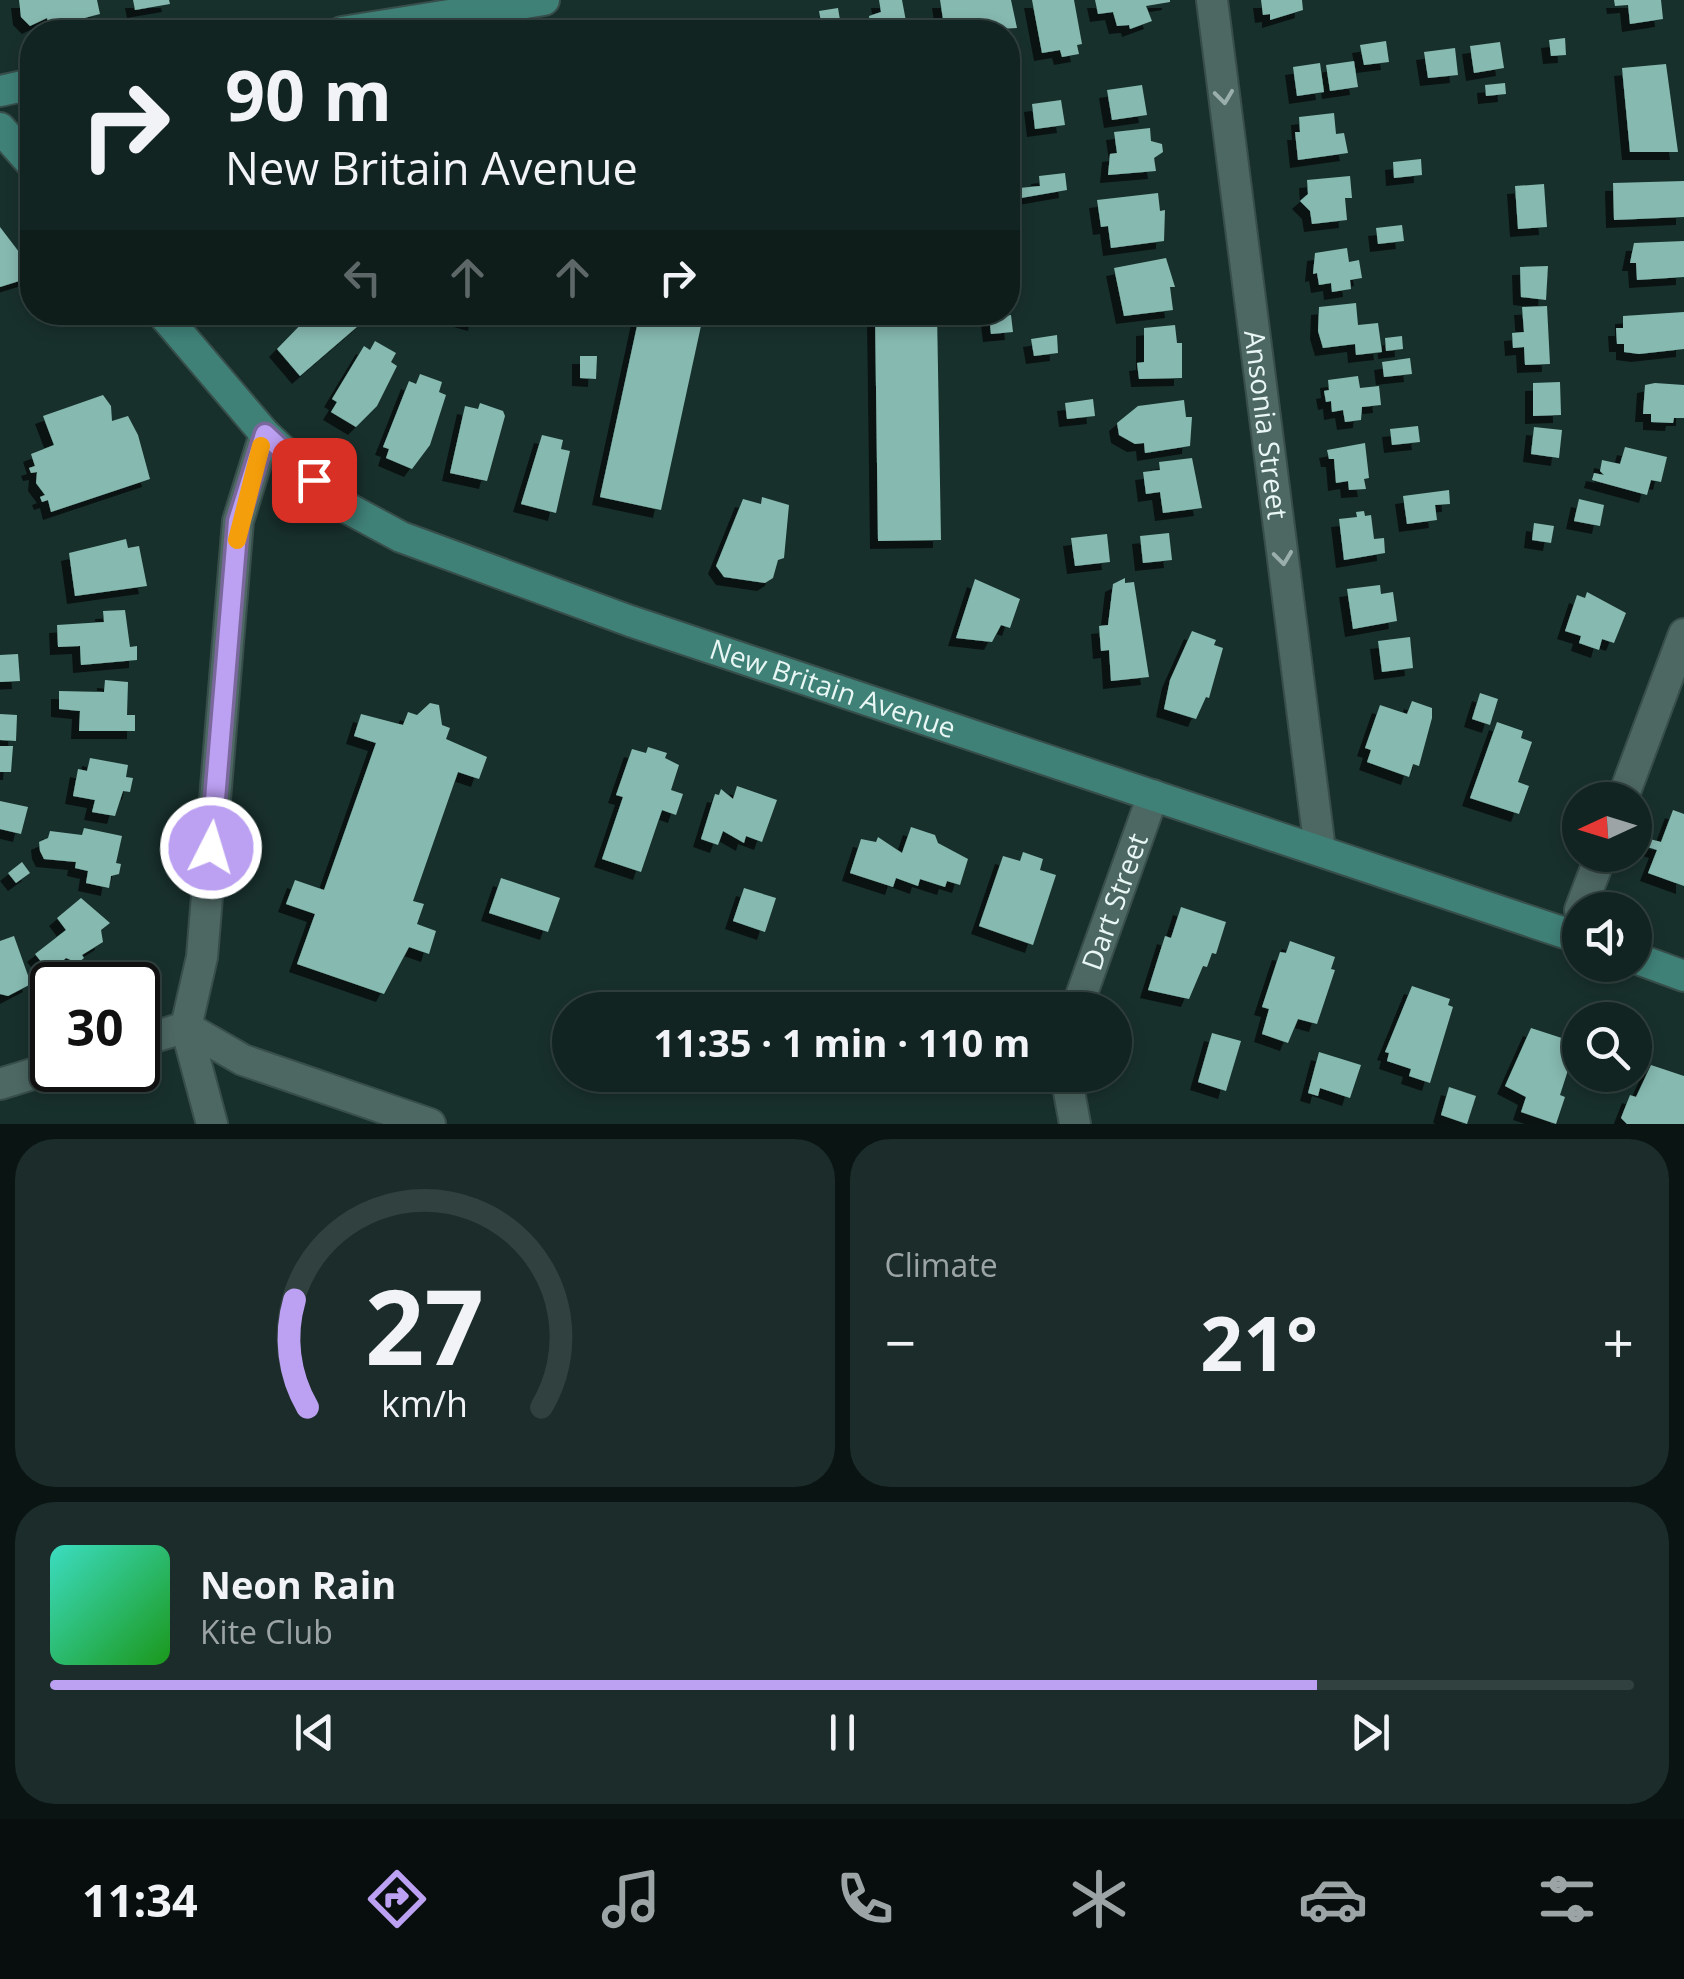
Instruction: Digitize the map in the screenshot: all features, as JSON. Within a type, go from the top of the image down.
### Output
[{"type":"main road","points":[[418,20],[544,0]]},
{"type":"main road","points":[[0,128],[20,150]]},
{"type":"main road","name":"New Britain Avenue","points":[[172,325],[265,434],[338,502],[401,537],[630,621],[1153,796],[1320,850],[1562,918]]},
{"type":"main road","points":[[1652,964],[1684,976]]},
{"type":"street","name":"Ansonia Street","points":[[1212,0],[1320,850]]},
{"type":"street","points":[[212,1124],[186,1027],[202,958],[238,521],[265,434]]},
{"type":"street","points":[[1629,782],[1684,634]]},
{"type":"street","name":"Dart Street","points":[[1082,992],[1153,796]]},
{"type":"street","points":[[160,1035],[186,1027],[243,1060],[430,1124]]},
{"type":"street","points":[[0,1084],[30,1075]]},
{"type":"street","points":[[1069,1092],[1075,1124]]},
{"type":"building","points":[[19,0],[97,0],[100,14],[77,20],[21,17]]},
{"type":"building","points":[[133,0],[169,0],[170,4],[135,10]]},
{"type":"building","points":[[879,0],[902,0],[906,20],[870,20],[869,16],[881,12]]},
{"type":"building","points":[[940,0],[1011,0],[1015,20],[943,20]]},
{"type":"building","points":[[1032,0],[1074,0],[1082,44],[1077,45],[1079,54],[1062,57],[1060,50],[1042,53]]},
{"type":"building","points":[[1095,0],[1170,2],[1146,6],[1152,21],[1130,29],[1129,25],[1117,26],[1113,12],[1098,14]]},
{"type":"building","points":[[1261,0],[1302,0],[1303,10],[1270,20],[1270,14],[1263,15]]},
{"type":"building","points":[[1614,0],[1661,0],[1663,19],[1630,24],[1628,5],[1615,6]]},
{"type":"building","points":[[838,8],[840,20],[821,20],[819,11]]},
{"type":"building","points":[[1565,38],[1566,55],[1551,56],[1549,40]]},
{"type":"building","points":[[1386,41],[1389,62],[1364,65],[1360,45]]},
{"type":"building","points":[[1500,42],[1504,68],[1474,73],[1470,46]]},
{"type":"building","points":[[1455,48],[1458,75],[1428,78],[1424,52]]},
{"type":"building","points":[[1354,61],[1358,87],[1330,91],[1326,65]]},
{"type":"building","points":[[1320,63],[1324,92],[1297,96],[1293,67]]},
{"type":"building","points":[[1666,64],[1678,152],[1630,152],[1622,68]]},
{"type":"building","points":[[1505,83],[1506,94],[1486,96],[1485,85]]},
{"type":"building","points":[[1142,85],[1147,115],[1112,120],[1107,90]]},
{"type":"building","points":[[1061,100],[1065,125],[1035,129],[1032,104]]},
{"type":"building","points":[[1334,113],[1336,134],[1344,133],[1348,153],[1298,160],[1295,132],[1300,132],[1299,117]]},
{"type":"building","points":[[1150,128],[1151,141],[1162,144],[1163,152],[1154,158],[1156,171],[1108,175],[1110,154],[1117,153],[1114,132]]},
{"type":"building","points":[[1421,159],[1422,175],[1394,178],[1393,162]]},
{"type":"building","points":[[1065,173],[1067,190],[1021,198],[1020,188],[1040,186],[1039,176]]},
{"type":"building","points":[[1350,176],[1352,198],[1345,198],[1347,220],[1312,224],[1310,211],[1300,201],[1308,194],[1307,180]]},
{"type":"building","points":[[1684,181],[1684,217],[1614,220],[1613,183]]},
{"type":"building","points":[[1544,184],[1547,227],[1518,229],[1515,186]]},
{"type":"building","points":[[1158,193],[1160,211],[1165,210],[1164,241],[1111,248],[1108,226],[1101,227],[1097,200]]},
{"type":"building","points":[[1402,225],[1404,241],[1378,244],[1376,228]]},
{"type":"building","points":[[0,227],[20,253],[20,281],[0,287]]},
{"type":"building","points":[[1684,241],[1684,277],[1637,280],[1636,263],[1630,263],[1634,243]]},
{"type":"building","points":[[1347,248],[1349,262],[1359,260],[1362,278],[1350,280],[1351,289],[1332,292],[1331,283],[1319,285],[1317,273],[1313,274],[1315,253]]},
{"type":"building","points":[[1166,258],[1175,287],[1170,287],[1173,310],[1124,316],[1114,268]]},
{"type":"building","points":[[1548,266],[1546,300],[1521,297],[1520,267]]},
{"type":"building","points":[[1356,303],[1358,325],[1378,323],[1382,352],[1356,355],[1355,344],[1323,348],[1318,331],[1319,307]]},
{"type":"building","points":[[1547,306],[1550,364],[1525,365],[1524,347],[1513,348],[1512,333],[1524,332],[1522,307]]},
{"type":"building","points":[[1684,312],[1684,349],[1639,354],[1624,352],[1624,344],[1617,344],[1616,328],[1623,328],[1623,316]]},
{"type":"building","points":[[300,325],[359,325],[300,376],[277,349]]},
{"type":"building","points":[[637,325],[701,325],[661,510],[600,497]]},
{"type":"building","points":[[875,325],[937,325],[941,540],[878,541]]},
{"type":"building","points":[[990,325],[1012,325],[1013,332],[991,334]]},
{"type":"building","points":[[1175,325],[1177,343],[1182,343],[1182,378],[1139,379],[1137,363],[1144,362],[1144,328]]},
{"type":"building","points":[[1057,335],[1058,353],[1034,356],[1031,339]]},
{"type":"building","points":[[1402,336],[1403,349],[1386,351],[1385,338]]},
{"type":"building","points":[[375,341],[396,353],[391,362],[397,366],[377,406],[356,427],[331,412],[337,402],[332,399],[364,346],[370,350]]},
{"type":"building","points":[[580,356],[597,356],[596,379],[580,378]]},
{"type":"building","points":[[1410,358],[1412,374],[1384,377],[1382,362]]},
{"type":"building","points":[[420,374],[442,382],[439,392],[446,395],[430,445],[412,469],[386,458],[389,449],[383,447],[409,381],[416,384]]},
{"type":"building","points":[[1358,376],[1360,388],[1379,386],[1381,405],[1362,407],[1361,420],[1345,422],[1343,410],[1332,412],[1324,391],[1329,390],[1328,380]]},
{"type":"building","points":[[1560,382],[1561,415],[1533,416],[1533,383]]},
{"type":"building","points":[[1645,385],[1684,385],[1684,418],[1674,418],[1673,423],[1651,422],[1651,414],[1643,414]]},
{"type":"building","points":[[103,395],[111,406],[112,421],[128,416],[138,435],[150,479],[51,512],[48,500],[42,502],[40,497],[45,495],[36,483],[37,472],[31,473],[29,468],[35,466],[31,454],[54,445],[43,416]]},
{"type":"building","points":[[1093,399],[1095,416],[1067,419],[1065,403]]},
{"type":"building","points":[[1184,400],[1186,417],[1192,417],[1190,446],[1145,453],[1144,443],[1135,444],[1119,435],[1117,423],[1138,406]]},
{"type":"building","points":[[480,403],[503,411],[505,416],[487,481],[450,473],[465,406],[478,409]]},
{"type":"building","points":[[1418,426],[1420,442],[1392,445],[1390,429]]},
{"type":"building","points":[[1534,427],[1562,430],[1559,458],[1531,454]]},
{"type":"building","points":[[542,435],[563,440],[561,449],[570,451],[556,513],[521,504]]},
{"type":"building","points":[[1365,443],[1369,478],[1364,479],[1366,489],[1349,490],[1348,481],[1336,483],[1334,459],[1329,459],[1327,450]]},
{"type":"building","points":[[1625,447],[1667,457],[1661,482],[1651,480],[1647,495],[1592,480],[1594,473],[1604,475],[1600,471],[1602,460],[1620,464]]},
{"type":"building","points":[[1192,458],[1202,508],[1163,513],[1160,492],[1146,494],[1143,472],[1160,470],[1159,462]]},
{"type":"building","points":[[1449,490],[1450,504],[1435,505],[1437,520],[1407,524],[1403,496]]},
{"type":"building","points":[[762,497],[789,505],[784,558],[778,560],[773,578],[765,583],[724,577],[716,566],[743,499],[761,504]]},
{"type":"building","points":[[1579,499],[1604,505],[1600,526],[1574,521]]},
{"type":"building","points":[[1364,511],[1365,516],[1371,515],[1374,539],[1384,538],[1385,553],[1344,560],[1339,519],[1357,517],[1356,512]]},
{"type":"building","points":[[1534,523],[1554,526],[1551,543],[1532,540]]},
{"type":"building","points":[[1169,533],[1172,560],[1143,563],[1140,536]]},
{"type":"building","points":[[1107,534],[1110,562],[1075,566],[1071,538]]},
{"type":"building","points":[[126,539],[128,548],[139,546],[147,586],[75,596],[69,553]]},
{"type":"building","points":[[1125,578],[1125,583],[1134,582],[1149,677],[1111,681],[1109,650],[1101,651],[1099,626],[1108,625],[1113,584]]},
{"type":"building","points":[[975,579],[1020,599],[1010,628],[1001,625],[992,642],[956,638]]},
{"type":"building","points":[[1380,585],[1381,594],[1393,592],[1397,621],[1353,629],[1347,589]]},
{"type":"building","points":[[1587,592],[1626,613],[1614,643],[1602,639],[1599,650],[1579,643],[1581,636],[1565,631],[1577,595],[1585,598]]},
{"type":"building","points":[[125,610],[130,647],[137,646],[137,660],[81,665],[80,646],[58,647],[57,625],[104,622],[103,611]]},
{"type":"building","points":[[1192,631],[1216,640],[1214,645],[1223,648],[1209,698],[1206,697],[1196,719],[1164,709],[1170,680]]},
{"type":"building","points":[[1410,637],[1413,668],[1382,672],[1378,641]]},
{"type":"building","points":[[18,654],[20,681],[0,682],[0,655]]},
{"type":"building","points":[[105,680],[128,682],[127,715],[135,715],[135,731],[79,731],[80,711],[59,709],[59,691],[104,692]]},
{"type":"building","points":[[1480,693],[1498,699],[1490,725],[1472,719]]},
{"type":"building","points":[[1412,701],[1432,708],[1432,718],[1419,766],[1413,764],[1409,777],[1367,762],[1371,750],[1365,748],[1380,705],[1407,714]]},
{"type":"building","points":[[430,703],[439,705],[442,725],[450,728],[446,739],[487,757],[479,779],[458,772],[413,901],[424,904],[417,924],[436,931],[429,954],[409,947],[384,994],[297,964],[315,914],[286,904],[295,880],[324,890],[376,743],[354,736],[361,714],[403,725],[408,712],[417,715]]},
{"type":"building","points":[[0,714],[17,715],[16,741],[0,740]]},
{"type":"building","points":[[1497,722],[1523,731],[1521,738],[1532,742],[1518,782],[1529,786],[1519,814],[1470,798]]},
{"type":"building","points":[[0,746],[13,746],[11,772],[0,772]]},
{"type":"building","points":[[648,747],[667,753],[665,758],[679,765],[671,790],[683,794],[676,815],[662,810],[641,872],[602,859],[623,797],[616,795],[632,749],[646,753]]},
{"type":"building","points":[[90,758],[128,765],[126,777],[133,778],[130,792],[123,791],[115,816],[92,812],[95,800],[73,796],[78,769],[87,771]]},
{"type":"building","points":[[737,786],[777,800],[762,842],[746,836],[744,843],[723,831],[718,845],[701,839],[715,794],[719,795],[721,789],[733,799]]},
{"type":"building","points":[[0,801],[28,807],[21,834],[0,829]]},
{"type":"building","points":[[1673,810],[1684,814],[1684,886],[1648,873],[1652,872],[1657,850],[1652,848],[1652,840],[1661,842]]},
{"type":"building","points":[[911,827],[935,835],[938,843],[968,859],[960,885],[947,881],[945,887],[920,879],[918,886],[896,878],[893,887],[850,873],[861,839],[876,842],[878,837],[902,853]]},
{"type":"building","points":[[84,828],[122,836],[116,863],[121,864],[119,874],[111,876],[109,888],[86,883],[88,871],[75,868],[76,862],[44,859],[40,851],[39,842],[48,838],[50,831],[82,835]]},
{"type":"building","points":[[1023,852],[1043,859],[1040,870],[1056,875],[1033,945],[979,926],[1003,856],[1020,861]]},
{"type":"building","points":[[22,862],[30,873],[16,883],[8,873]]},
{"type":"building","points":[[501,878],[560,898],[548,932],[489,913]]},
{"type":"building","points":[[744,888],[776,898],[765,932],[733,921]]},
{"type":"building","points":[[81,898],[110,923],[101,930],[103,942],[82,955],[79,962],[66,958],[62,962],[41,962],[35,954],[66,930],[57,918]]},
{"type":"building","points":[[1181,907],[1226,922],[1216,954],[1212,953],[1207,967],[1203,966],[1189,999],[1148,990],[1165,936],[1171,938]]},
{"type":"building","points":[[14,936],[30,981],[8,996],[0,994],[0,941]]},
{"type":"building","points":[[1290,941],[1335,957],[1331,969],[1335,970],[1317,1024],[1298,1019],[1288,1043],[1262,1034],[1269,1009],[1262,1007],[1280,952],[1286,953]]},
{"type":"building","points":[[1412,986],[1450,999],[1448,1005],[1453,1007],[1430,1083],[1409,1076],[1411,1069],[1387,1061],[1389,1053],[1385,1052]]},
{"type":"building","points":[[1531,1028],[1562,1038],[1560,1095],[1565,1097],[1556,1124],[1521,1112],[1526,1097],[1505,1086]]},
{"type":"building","points":[[1212,1033],[1241,1041],[1226,1091],[1198,1082]]},
{"type":"building","points":[[1319,1052],[1361,1065],[1350,1098],[1320,1088],[1318,1096],[1308,1093]]},
{"type":"building","points":[[1652,1065],[1684,1076],[1684,1124],[1627,1124],[1621,1118],[1630,1095],[1636,1097],[1638,1092],[1652,1092]]},
{"type":"building","points":[[1449,1087],[1476,1096],[1467,1124],[1441,1115]]},
{"type":"slow traffic","points":[[237,540],[238,521],[261,446]]},
{"type":"route","points":[[211,848],[238,521],[265,434],[314,480]]}]
